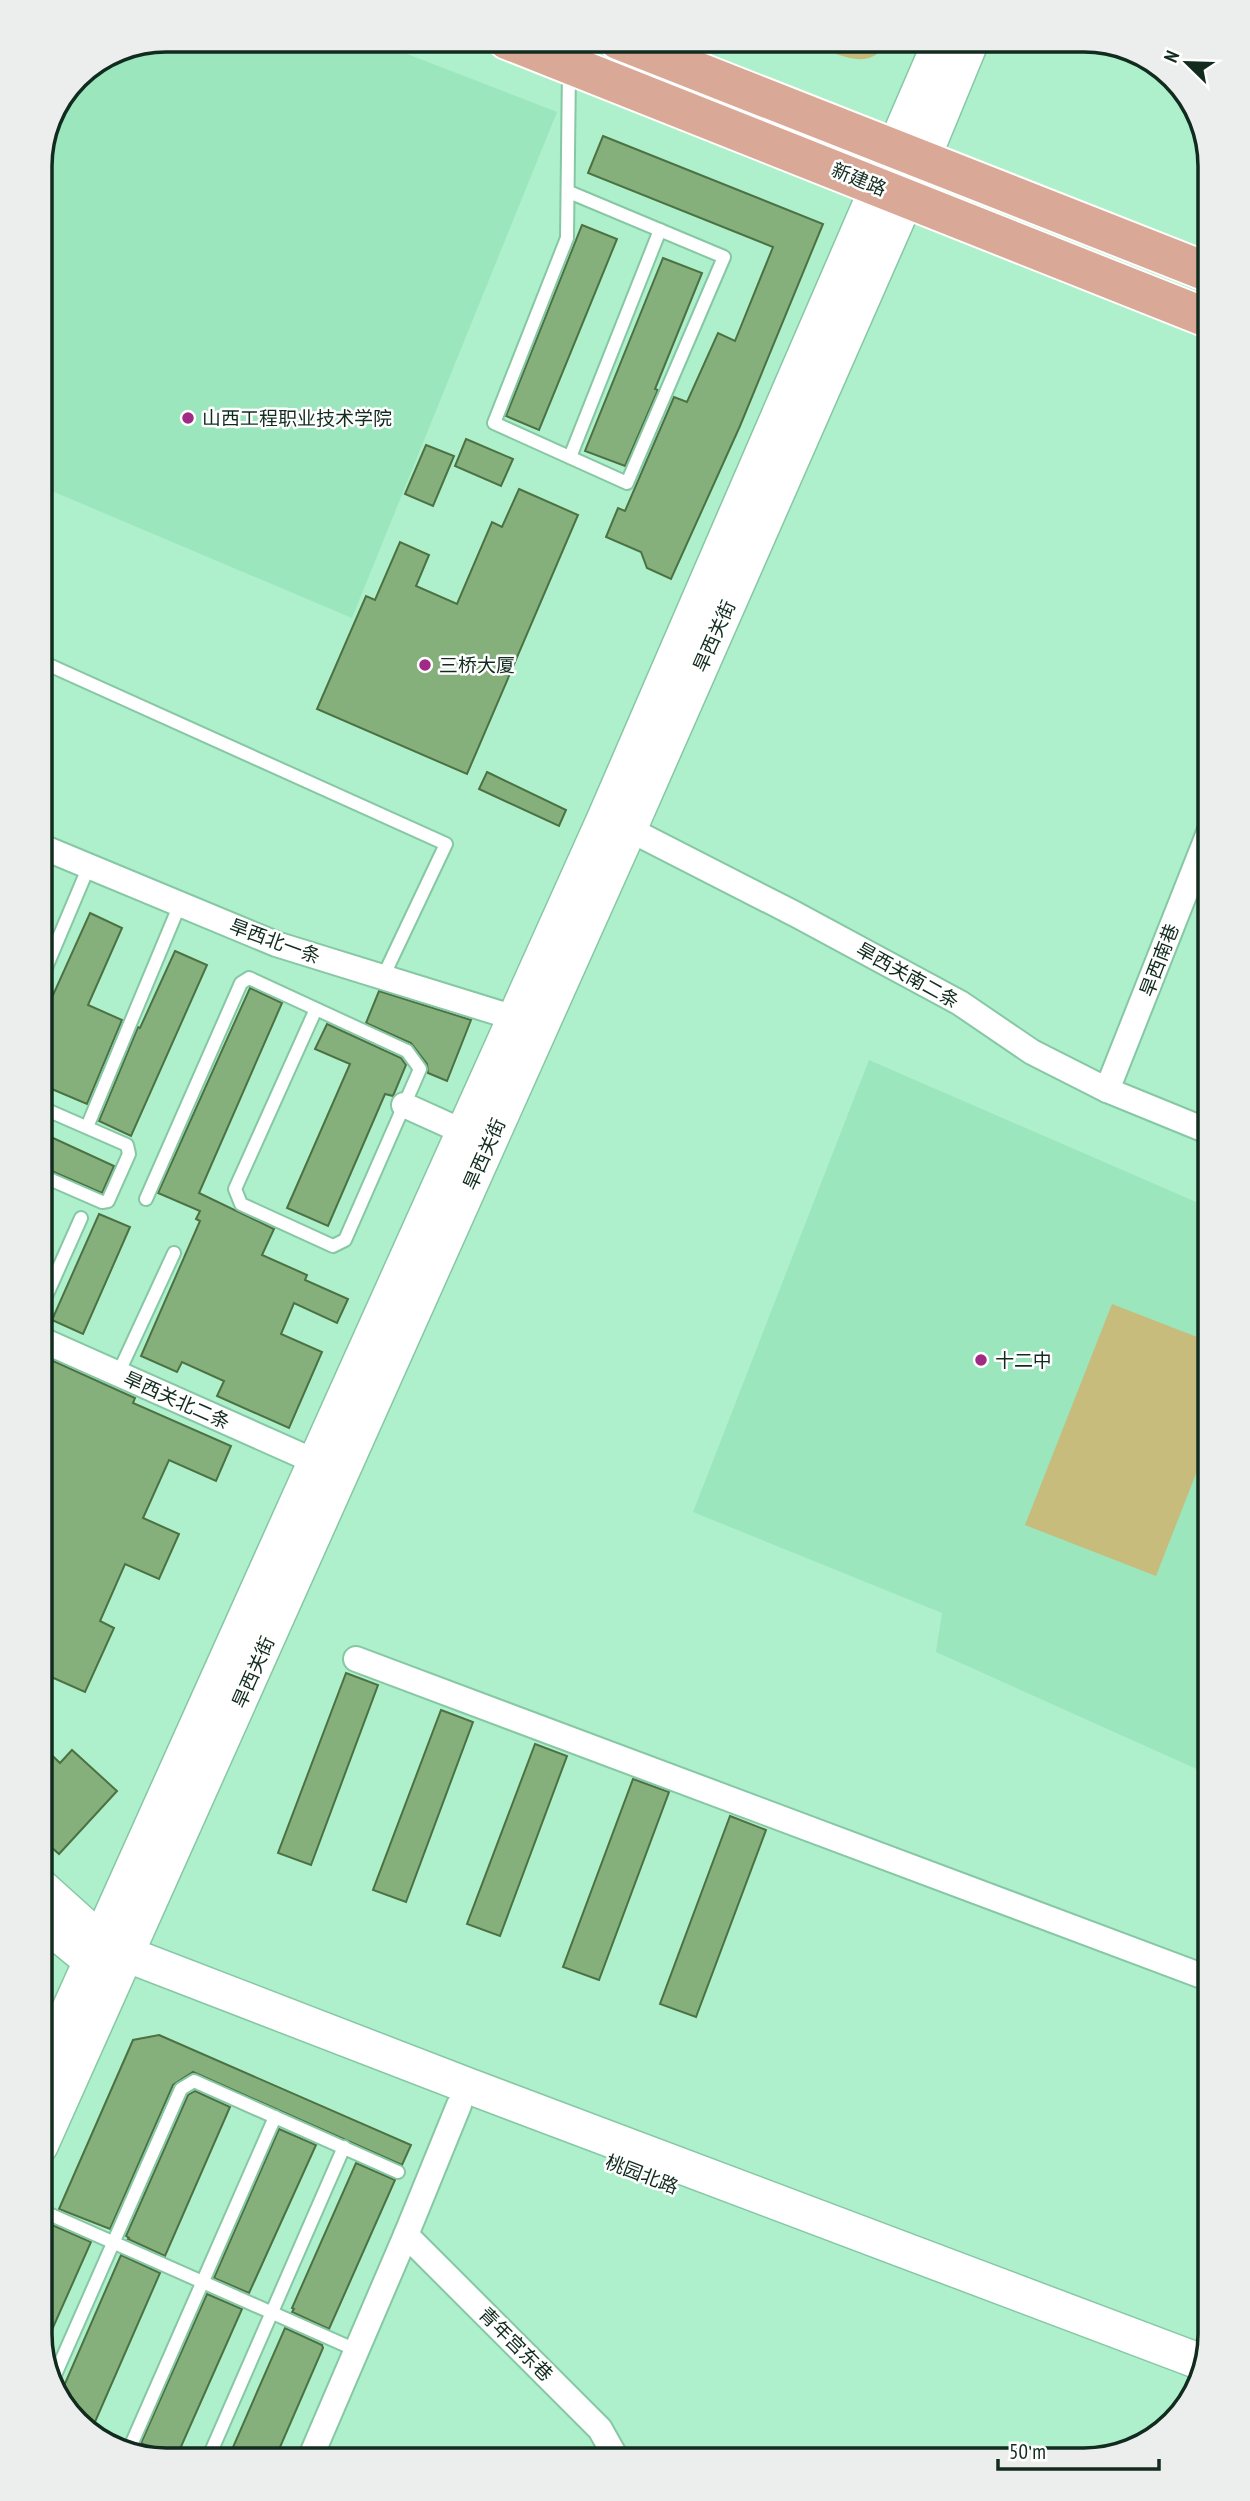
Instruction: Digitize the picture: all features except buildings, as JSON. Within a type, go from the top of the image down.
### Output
[{"type":"main road","name":"新建路","points":[[538,52],[1198,314]]},
{"type":"main road","points":[[650,53],[1198,268]]},
{"type":"main road","points":[[908,154],[937,53]]},
{"type":"main road","points":[[908,154],[964,53]]},
{"type":"main road","name":"旱西关街","points":[[52,2054],[109,1958],[617,823],[908,154]]},
{"type":"main road","name":"旱西关街","points":[[52,2113],[109,1958],[314,1461],[476,1138],[515,1018],[617,823]]},
{"type":"main road","points":[[52,1899],[109,1958]]},
{"type":"main road","points":[[52,1926],[109,1958],[479,2090],[1194,2359]]},
{"type":"main road","name":"桃园北路","points":[[109,1958],[459,2105],[1188,2379]]},
{"type":"street","name":"旱西关南二条","points":[[617,823],[795,914],[960,1003],[1032,1052],[1107,1090],[1198,1127]]},
{"type":"street","name":"旱西北一条","points":[[53,851],[276,944],[515,1018]]},
{"type":"street","name":"旱西南巷","points":[[1107,1090],[1198,860]]},
{"type":"street","points":[[404,1105],[476,1138]]},
{"type":"street","name":"旱西关北二条","points":[[52,1345],[314,1461]]},
{"type":"street","points":[[356,1659],[1198,1975]]},
{"type":"street","points":[[314,2448],[459,2105]]},
{"type":"street","name":"青年宫东巷","points":[[406,2235],[600,2429],[611,2448]]},
{"type":"lane","points":[[569,65],[568,238],[494,422],[627,483],[724,257],[569,192]]},
{"type":"lane","points":[[570,457],[660,230]]},
{"type":"lane","points":[[53,667],[446,844],[383,977]]},
{"type":"lane","points":[[53,952],[89,866]]},
{"type":"lane","points":[[87,1127],[180,904]]},
{"type":"lane","points":[[146,1199],[241,984],[250,978],[407,1051],[420,1069],[345,1240],[333,1246],[241,1203],[235,1189],[316,1009]]},
{"type":"lane","points":[[53,1112],[127,1145],[129,1154],[108,1201],[102,1202],[53,1180]]},
{"type":"lane","points":[[52,1282],[81,1218]]},
{"type":"lane","points":[[118,1374],[174,1253]]},
{"type":"lane","points":[[58,2368],[181,2089],[194,2081],[398,2172]]},
{"type":"lane","points":[[132,2443],[275,2117]]},
{"type":"lane","points":[[212,2448],[344,2147]]},
{"type":"lane","points":[[52,2215],[356,2350]]},
{"type":"shaded area","points":[[167,52],[403,52],[557,112],[352,618],[53,491],[53,160],[56,137],[72,103],[86,86],[123,61]]},
{"type":"shaded area","points":[[833,53],[877,53],[861,59]]},
{"type":"shaded area","name":"十二中","points":[[869,1060],[1198,1203],[1198,1770],[936,1652],[942,1613],[693,1512]]},
{"type":"shaded area","points":[[1112,1304],[1198,1337],[1198,1469],[1156,1576],[1025,1525]]},
{"type":"place","name":"山西工程职业技术学院","points":[[188,418]]},
{"type":"place","name":"三桥大厦","points":[[425,665]]},
{"type":"place","name":"十二中","points":[[981,1360]]}]
